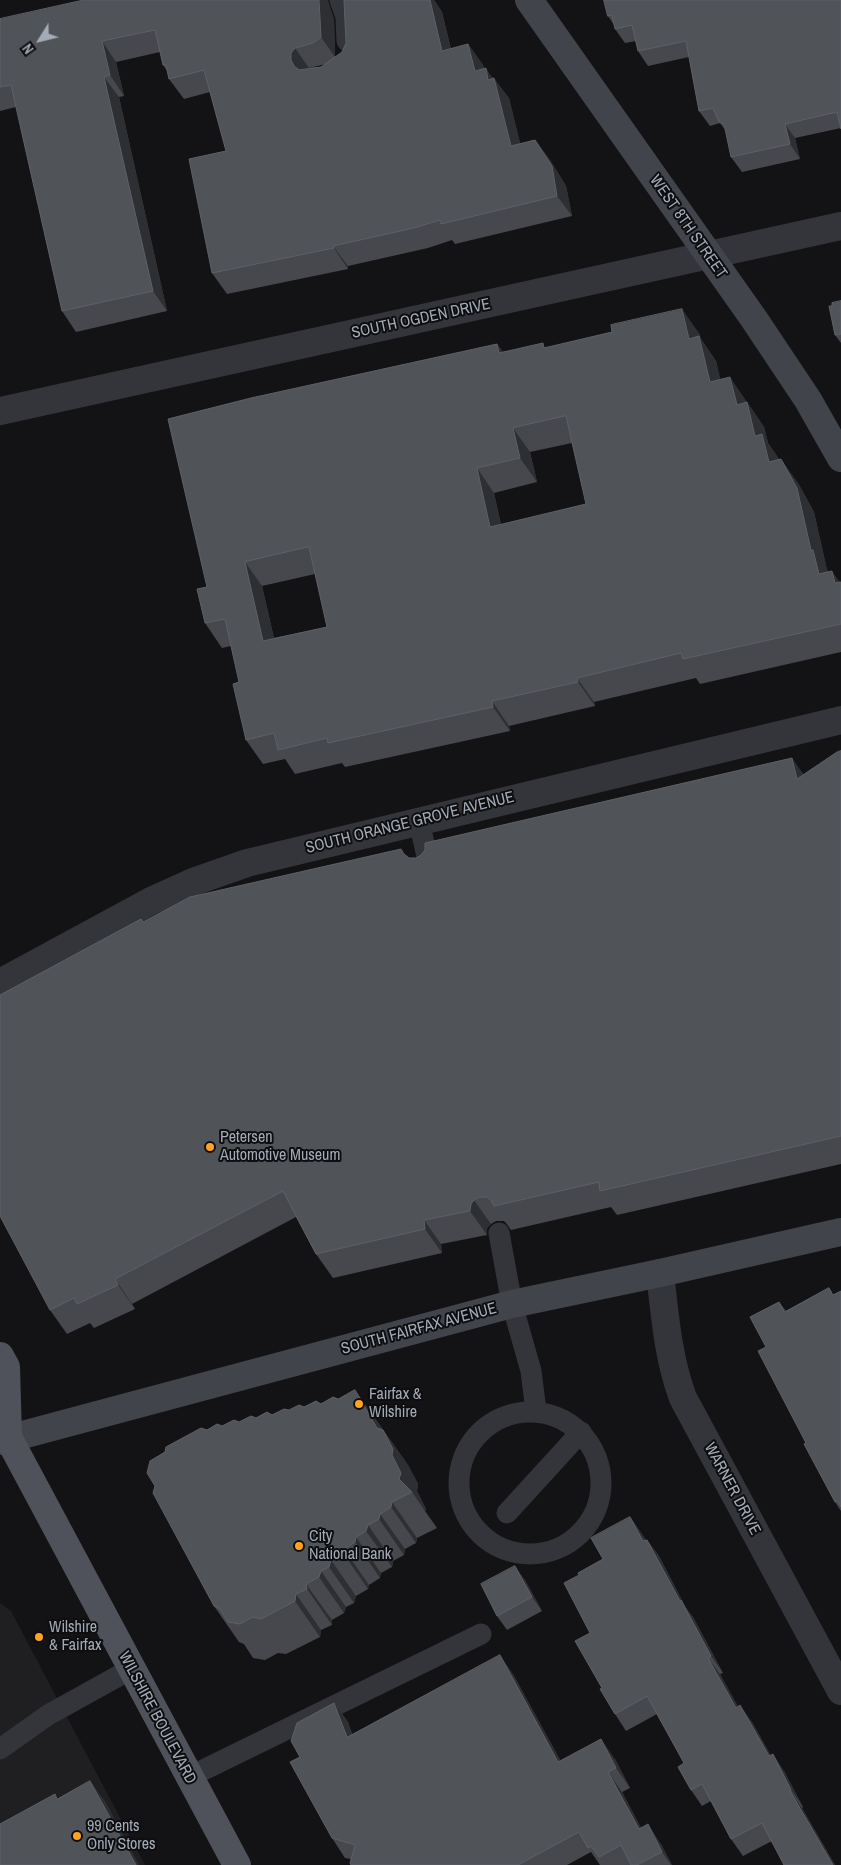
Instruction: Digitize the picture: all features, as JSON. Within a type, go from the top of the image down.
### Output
[{"type":"main road","name":"WEST 8TH STREET","points":[[529,0],[707,255],[754,319],[808,400],[841,458]]},
{"type":"main road","name":"SOUTH FAIRFAX AVENUE","points":[[3,1436],[82,1420],[512,1304],[841,1232]]},
{"type":"main road","name":"WILSHIRE BOULEVARD","points":[[0,1356],[6,1367],[3,1436],[237,1865]]},
{"type":"street","name":"SOUTH OGDEN DRIVE","points":[[0,411],[841,226]]},
{"type":"street","name":"SOUTH ORANGE GROVE AVENUE","points":[[0,983],[151,901],[194,882],[247,863],[841,720]]},
{"type":"street","name":"WARNER DRIVE","points":[[660,1273],[668,1342],[683,1398],[841,1691]]},
{"type":"lane","points":[[340,0],[346,17],[348,63]]},
{"type":"lane","points":[[418,821],[430,870]]},
{"type":"lane","points":[[499,1233],[512,1304],[531,1372],[536,1411]]},
{"type":"lane","points":[[536,1411],[561,1418],[581,1432],[595,1453],[602,1477],[599,1502],[588,1524],[571,1542],[548,1552],[524,1554],[502,1548],[483,1537],[468,1520],[460,1498],[459,1476],[464,1454],[476,1435],[493,1421],[514,1413],[536,1411]]},
{"type":"lane","points":[[508,1513],[581,1432]]},
{"type":"lane","points":[[189,1777],[481,1634]]},
{"type":"lane","points":[[0,1749],[48,1715],[130,1669]]},
{"type":"shaded area","points":[[0,1603],[11,1611],[145,1865],[0,1865]]},
{"type":"building","points":[[84,0],[319,0],[321,37],[313,43],[295,48],[291,53],[291,60],[299,70],[321,67],[342,52],[346,43],[344,0],[430,0],[442,51],[468,44],[475,71],[486,68],[488,80],[494,78],[511,146],[535,140],[552,166],[557,196],[441,224],[440,220],[414,228],[333,246],[334,248],[212,273],[189,159],[226,151],[204,70],[169,79],[166,65],[163,65],[155,30],[102,41],[110,75],[104,77],[153,291],[62,311],[11,85],[0,87],[0,19]]},
{"type":"building","points":[[604,0],[841,0],[841,129],[837,112],[785,124],[790,144],[731,157],[724,124],[719,122],[713,108],[699,111],[686,41],[638,51],[632,25],[615,29],[612,15],[608,16]]},
{"type":"building","points":[[841,301],[841,334],[835,335],[829,306],[832,306],[832,303]]},
{"type":"building","points":[[682,309],[689,339],[699,336],[710,382],[730,377],[737,405],[747,402],[755,436],[762,434],[769,462],[781,459],[797,488],[811,550],[813,550],[819,574],[832,571],[835,583],[841,582],[841,624],[683,659],[681,653],[577,678],[578,682],[492,701],[493,707],[328,743],[327,738],[278,750],[274,733],[246,740],[233,684],[239,682],[225,619],[205,623],[197,589],[207,587],[168,419],[251,398],[497,344],[499,353],[543,343],[544,348],[612,332],[611,325]],"holes":[[[566,416],[586,504],[490,527],[477,468],[520,458],[513,428]],[[309,547],[327,627],[263,641],[245,562]]]},
{"type":"building","points":[[841,751],[841,1136],[600,1191],[599,1182],[494,1206],[487,1197],[479,1197],[471,1204],[470,1211],[424,1220],[425,1229],[316,1254],[283,1191],[115,1279],[118,1285],[77,1304],[74,1298],[50,1310],[0,1216],[0,995],[141,919],[143,922],[190,897],[401,849],[409,858],[416,858],[425,850],[425,843],[792,758],[797,779]]},
{"type":"building","points":[[829,1288],[833,1295],[841,1291],[841,1507],[838,1501],[835,1502],[804,1444],[806,1443],[758,1351],[766,1347],[750,1317],[779,1302],[784,1312]]},
{"type":"building","name":"City National Bank","points":[[355,1390],[377,1428],[383,1430],[393,1449],[392,1455],[401,1473],[399,1479],[412,1492],[392,1502],[391,1507],[380,1514],[379,1519],[368,1525],[366,1531],[356,1537],[355,1542],[344,1549],[343,1553],[331,1560],[329,1567],[321,1571],[319,1577],[306,1584],[307,1589],[296,1594],[295,1601],[261,1619],[253,1617],[240,1624],[228,1622],[220,1609],[214,1606],[153,1493],[155,1486],[147,1473],[150,1461],[165,1452],[166,1447],[201,1428],[207,1430],[217,1424],[222,1426],[234,1420],[239,1422],[251,1416],[256,1418],[267,1412],[272,1415],[299,1405],[304,1407],[316,1401],[321,1404],[333,1397],[338,1399]]},
{"type":"building","points":[[630,1517],[643,1541],[647,1540],[681,1600],[711,1656],[708,1658],[736,1708],[740,1705],[769,1756],[773,1754],[790,1791],[833,1865],[784,1865],[762,1823],[731,1839],[702,1784],[691,1790],[678,1767],[684,1763],[647,1696],[615,1714],[600,1689],[602,1688],[575,1641],[590,1633],[564,1583],[603,1559],[591,1538]]},
{"type":"building","points":[[515,1566],[532,1597],[497,1616],[481,1584]]},
{"type":"building","points":[[500,1655],[558,1762],[601,1739],[616,1768],[608,1772],[639,1829],[648,1824],[662,1852],[637,1865],[631,1865],[621,1845],[599,1857],[591,1846],[588,1848],[579,1832],[518,1865],[351,1865],[355,1845],[332,1838],[290,1762],[300,1757],[291,1741],[297,1723],[334,1703],[347,1737]]},
{"type":"building","name":"99 Cents Only Stores","points":[[90,1781],[136,1865],[0,1865],[0,1824],[55,1794],[57,1799]]},
{"type":"place","name":"Petersen Automotive Museum","points":[[210,1147]]},
{"type":"place","name":"Fairfax & Wilshire","points":[[359,1404]]},
{"type":"place","name":"City National Bank","points":[[299,1546]]},
{"type":"place","name":"Wilshire & Fairfax","points":[[39,1637]]},
{"type":"place","name":"99 Cents Only Stores","points":[[77,1836]]}]
